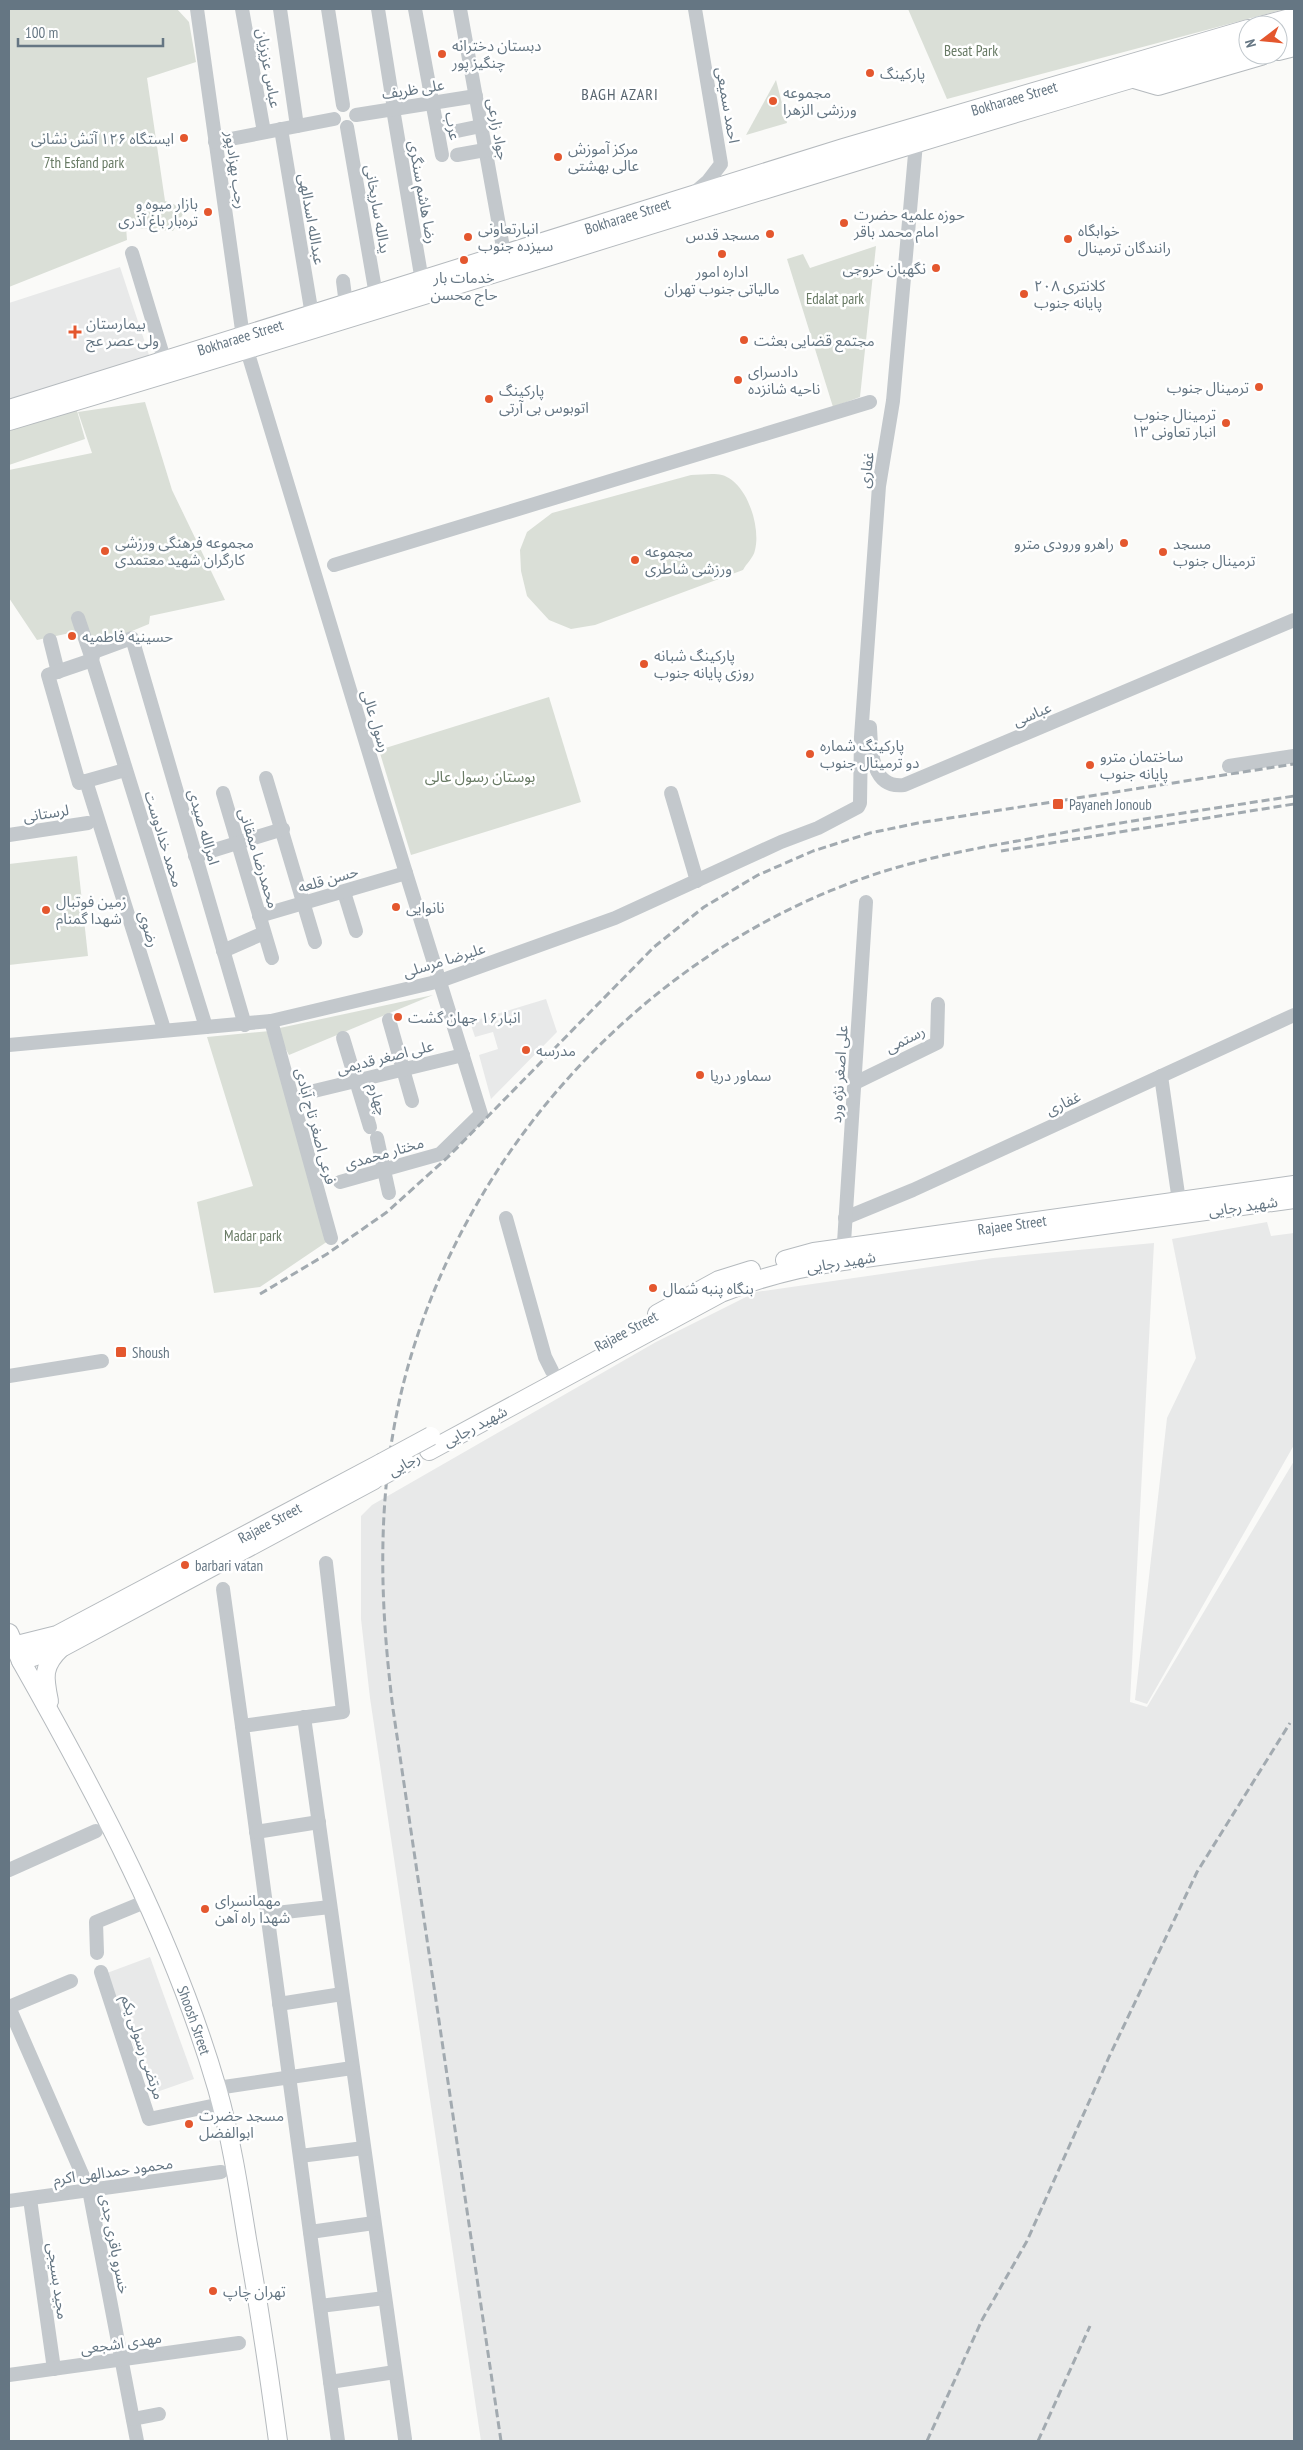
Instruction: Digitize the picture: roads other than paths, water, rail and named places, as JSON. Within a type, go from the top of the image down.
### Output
[{"type":"highway","points":[[1134,78],[1158,85],[1238,62]]},
{"type":"main road","name":"Bokharaee Street","points":[[9,421],[135,377],[165,362],[245,344],[312,315],[346,304],[422,281],[505,263],[692,195],[897,132],[1238,33]]},
{"type":"main road","name":"Bokharaee Street","points":[[9,409],[135,377],[505,263],[1238,49]]},
{"type":"main road","points":[[897,132],[916,143]]},
{"type":"main road","name":"Rajaee Street","points":[[40,1648],[57,1635],[430,1444],[552,1371],[719,1280],[760,1266],[814,1252],[843,1255],[1179,1201],[1294,1185]]},
{"type":"main road","name":"شهید رجایی","points":[[430,1444],[721,1293],[752,1281],[843,1255],[1294,1199]]},
{"type":"main road","name":"Rajaee Street","points":[[40,1648],[62,1647],[381,1470]]},
{"type":"main road","points":[[13,1647],[40,1648]]},
{"type":"main road","name":"Shoosh Street","points":[[13,1647],[110,1823],[147,1901],[192,2012],[219,2096],[236,2169],[278,2441]]},
{"type":"main road","points":[[51,1714],[45,1681],[46,1668],[51,1658],[62,1647]]},
{"type":"street","name":"رجب بهزادپور","points":[[197,9],[245,344]]},
{"type":"street","name":"عباس عزیزیان","points":[[242,9],[264,132]]},
{"type":"street","points":[[280,9],[297,126]]},
{"type":"street","points":[[328,9],[344,105]]},
{"type":"street","name":"رضا هاشم سنگری","points":[[378,9],[422,281]]},
{"type":"street","name":"عرب","points":[[415,9],[442,155]]},
{"type":"street","name":"جواد زارعی","points":[[460,9],[505,263]]},
{"type":"street","name":"احمد سمیعی","points":[[692,195],[708,181],[721,164],[696,9]]},
{"type":"street","name":"علی ظریف","points":[[356,115],[476,96]]},
{"type":"street","points":[[344,105],[350,107],[356,115],[355,121],[347,127],[337,125],[334,118],[335,112],[344,105]]},
{"type":"street","points":[[215,142],[334,118]]},
{"type":"street","points":[[457,131],[481,126]]},
{"type":"street","name":"یدالله ساریخانی","points":[[347,127],[376,296]]},
{"type":"street","name":"عبدالله اسدالهی","points":[[281,129],[312,315]]},
{"type":"street","name":"غفاری","points":[[860,803],[866,672],[879,486],[893,401],[916,143]]},
{"type":"street","points":[[457,155],[485,150]]},
{"type":"street","points":[[132,253],[165,362]]},
{"type":"street","points":[[343,281],[346,304]]},
{"type":"street","name":"رسول عالی","points":[[245,344],[481,1114]]},
{"type":"street","points":[[334,565],[870,402]]},
{"type":"street","name":"محمد خدادوست","points":[[78,618],[206,1027]]},
{"type":"street","name":"عباسی","points":[[866,672],[872,760],[879,774],[886,782],[897,786],[904,785],[1294,620]]},
{"type":"street","name":"امرالله صیدی","points":[[92,658],[94,652],[132,638],[245,1024]]},
{"type":"street","points":[[50,640],[53,673],[79,783],[125,770]]},
{"type":"street","points":[[53,673],[92,658]]},
{"type":"street","points":[[1229,766],[1291,756]]},
{"type":"street","points":[[266,778],[283,829],[315,942]]},
{"type":"street","name":"رضوی","points":[[86,781],[164,1029]]},
{"type":"street","name":"محمدرضا ممقانی","points":[[223,793],[272,958]]},
{"type":"street","points":[[671,793],[697,881]]},
{"type":"street","name":"علیرضا مرسلی","points":[[9,1045],[164,1029],[271,1021],[440,981],[616,918],[781,842],[818,828],[852,811],[860,803]]},
{"type":"street","name":"لرستانی","points":[[9,835],[88,823]]},
{"type":"street","points":[[195,856],[283,829]]},
{"type":"street","name":"حسن قلعه","points":[[260,916],[406,874]]},
{"type":"street","points":[[344,892],[356,932]]},
{"type":"street","name":"علی اصغر نژه ورد","points":[[843,1255],[866,902]]},
{"type":"street","points":[[223,951],[264,933]]},
{"type":"street","name":"رستمی","points":[[855,1082],[937,1043],[938,1004]]},
{"type":"street","name":"غفاری","points":[[845,1218],[913,1190],[1294,1015]]},
{"type":"street","points":[[389,1020],[405,1069],[412,1101]]},
{"type":"street","name":"فرعی اصغر تاج آبادی","points":[[271,1021],[331,1238]]},
{"type":"street","name":"چهارم","points":[[344,1038],[389,1192]]},
{"type":"street","name":"علی اصغر قدیمی","points":[[314,1091],[463,1055]]},
{"type":"street","points":[[1160,1076],[1179,1201]]},
{"type":"street","name":"مختار محمدی","points":[[340,1182],[440,1154],[481,1114]]},
{"type":"street","points":[[506,1218],[545,1357],[552,1371]]},
{"type":"street","points":[[9,1376],[102,1361]]},
{"type":"street","points":[[242,1726],[343,1712],[326,1563]]},
{"type":"street","points":[[223,1589],[338,2441]]},
{"type":"street","points":[[304,1717],[405,2439]]},
{"type":"street","points":[[256,1832],[319,1822]]},
{"type":"street","points":[[9,1870],[96,1831]]},
{"type":"street","points":[[98,1952],[96,1922],[147,1901]]},
{"type":"street","points":[[267,1914],[330,1907]]},
{"type":"street","name":"مرتضی رسولی یکم","points":[[101,1972],[149,2119],[219,2096]]},
{"type":"street","points":[[9,2007],[71,1981]]},
{"type":"street","points":[[279,2004],[342,1994]]},
{"type":"street","name":"خسرو باقری جدی","points":[[9,2007],[89,2190],[137,2441]]},
{"type":"street","points":[[219,2096],[289,2076],[352,2068]]},
{"type":"street","points":[[300,2156],[364,2148]]},
{"type":"street","name":"محمود حمدالهی اکرم","points":[[9,2202],[221,2172]]},
{"type":"street","name":"مجید بسیجی","points":[[30,2199],[54,2369]]},
{"type":"street","points":[[310,2232],[374,2223]]},
{"type":"street","points":[[320,2306],[385,2298]]},
{"type":"street","name":"مهدی اشجعی","points":[[9,2375],[239,2343]]},
{"type":"street","points":[[330,2382],[395,2372]]},
{"type":"street","points":[[133,2419],[159,2414]]},
{"type":"railway","points":[[260,1294],[327,1254],[387,1212],[448,1157],[654,947],[704,907],[758,875],[813,851],[870,833],[918,823],[1294,764]]},
{"type":"railway","points":[[501,2441],[393,1709],[385,1620],[383,1531],[391,1444],[411,1356],[441,1274],[482,1196],[531,1123],[589,1056],[654,996],[726,945],[803,903],[885,871],[919,861],[1057,834],[1294,796]]},
{"type":"railway","points":[[1001,851],[1294,804]]},
{"type":"railway","points":[[927,2441],[982,2320],[1027,2241],[1109,2057],[1197,1872],[1290,1723]]},
{"type":"railway","points":[[1038,2441],[1090,2326]]},
{"type":"place","name":"دبستان دخترانه چنگیز پور","points":[[442,54]]},
{"type":"place","name":"پارکینگ","points":[[870,73]]},
{"type":"place","name":"مجموعه ورزشی الزهرا","points":[[773,101]]},
{"type":"place","name":"ایستگاه ۱۲۶ آتش نشانی","points":[[184,138]]},
{"type":"place","name":"مرکز آموزش عالی بهشتی","points":[[558,157]]},
{"type":"place","name":"بازار میوه و تره‌بار باغ آذری","points":[[208,212]]},
{"type":"place","name":"حوزه علمیه حضرت امام محمد باقر","points":[[844,223]]},
{"type":"place","name":"مسجد قدس","points":[[770,234]]},
{"type":"place","name":"انبارتعاونی سیزده جنوب","points":[[468,237]]},
{"type":"place","name":"خوابگاه رانندگان ترمینال","points":[[1068,239]]},
{"type":"place","name":"اداره امور مالیاتی جنوب تهران","points":[[722,254]]},
{"type":"place","name":"خدمات بار حاج محسن","points":[[464,260]]},
{"type":"place","name":"نگهبان خروجی","points":[[936,268]]},
{"type":"place","name":"کلانتری ۲۰۸ پایانه جنوب","points":[[1024,294]]},
{"type":"place","name":"بیمارستان ولی عصر عج","points":[[75,332]]},
{"type":"place","name":"مجتمع قضایی بعثت","points":[[744,340]]},
{"type":"place","name":"دادسرای ناحیه شانزده","points":[[738,380]]},
{"type":"place","name":"ترمینال جنوب","points":[[1259,387]]},
{"type":"place","name":"پارکینگ اتوبوس بی آرتی","points":[[489,399]]},
{"type":"place","name":"ترمینال جنوب انبار تعاونی ۱۳","points":[[1226,423]]},
{"type":"place","name":"راهرو ورودی مترو","points":[[1124,543]]},
{"type":"place","name":"مجموعه فرهنگی ورزشی کارگران شهید معتمدی","points":[[105,551]]},
{"type":"place","name":"مسجد ترمینال جنوب","points":[[1163,552]]},
{"type":"place","name":"مجموعه ورزشی شاطری","points":[[635,560]]},
{"type":"place","name":"حسینیه فاطمیه","points":[[72,636]]},
{"type":"place","name":"پارکینگ شبانه روزی پایانه جنوب","points":[[644,664]]},
{"type":"place","name":"پارکینگ شماره دو ترمینال جنوب","points":[[810,754]]},
{"type":"place","name":"ساختمان مترو پایانه جنوب","points":[[1090,765]]},
{"type":"place","name":"Payaneh Jonoub","points":[[1058,804]]},
{"type":"place","name":"نانوایی","points":[[396,907]]},
{"type":"place","name":"زمین فوتبال شهدا گمنام","points":[[46,910]]},
{"type":"place","name":"انبار۱۶ جهان گشت","points":[[398,1017]]},
{"type":"place","name":"مدرسه","points":[[526,1050]]},
{"type":"place","name":"سماور دریا","points":[[700,1075]]},
{"type":"place","name":"بنگاه پنبه شمال","points":[[653,1288]]},
{"type":"place","name":"Shoush","points":[[121,1352]]},
{"type":"place","name":"barbari vatan","points":[[185,1565]]},
{"type":"place","name":"مهمانسرای شهدا راه آهن","points":[[205,1909]]},
{"type":"place","name":"مسجد حضرت ابوالفضل","points":[[189,2124]]},
{"type":"place","name":"تهران چاپ","points":[[213,2291]]},
{"type":"district","name":"BAGH AZARI","points":[[620,94]]},
{"type":"park label","name":"Besat Park","points":[[971,50]]},
{"type":"park label","name":"7th Esfand park","points":[[84,162]]},
{"type":"park label","name":"Edalat park","points":[[835,298]]},
{"type":"park label","name":"بوستان رسول عالی","points":[[480,776]]},
{"type":"park label","name":"Madar park","points":[[253,1235]]}]
